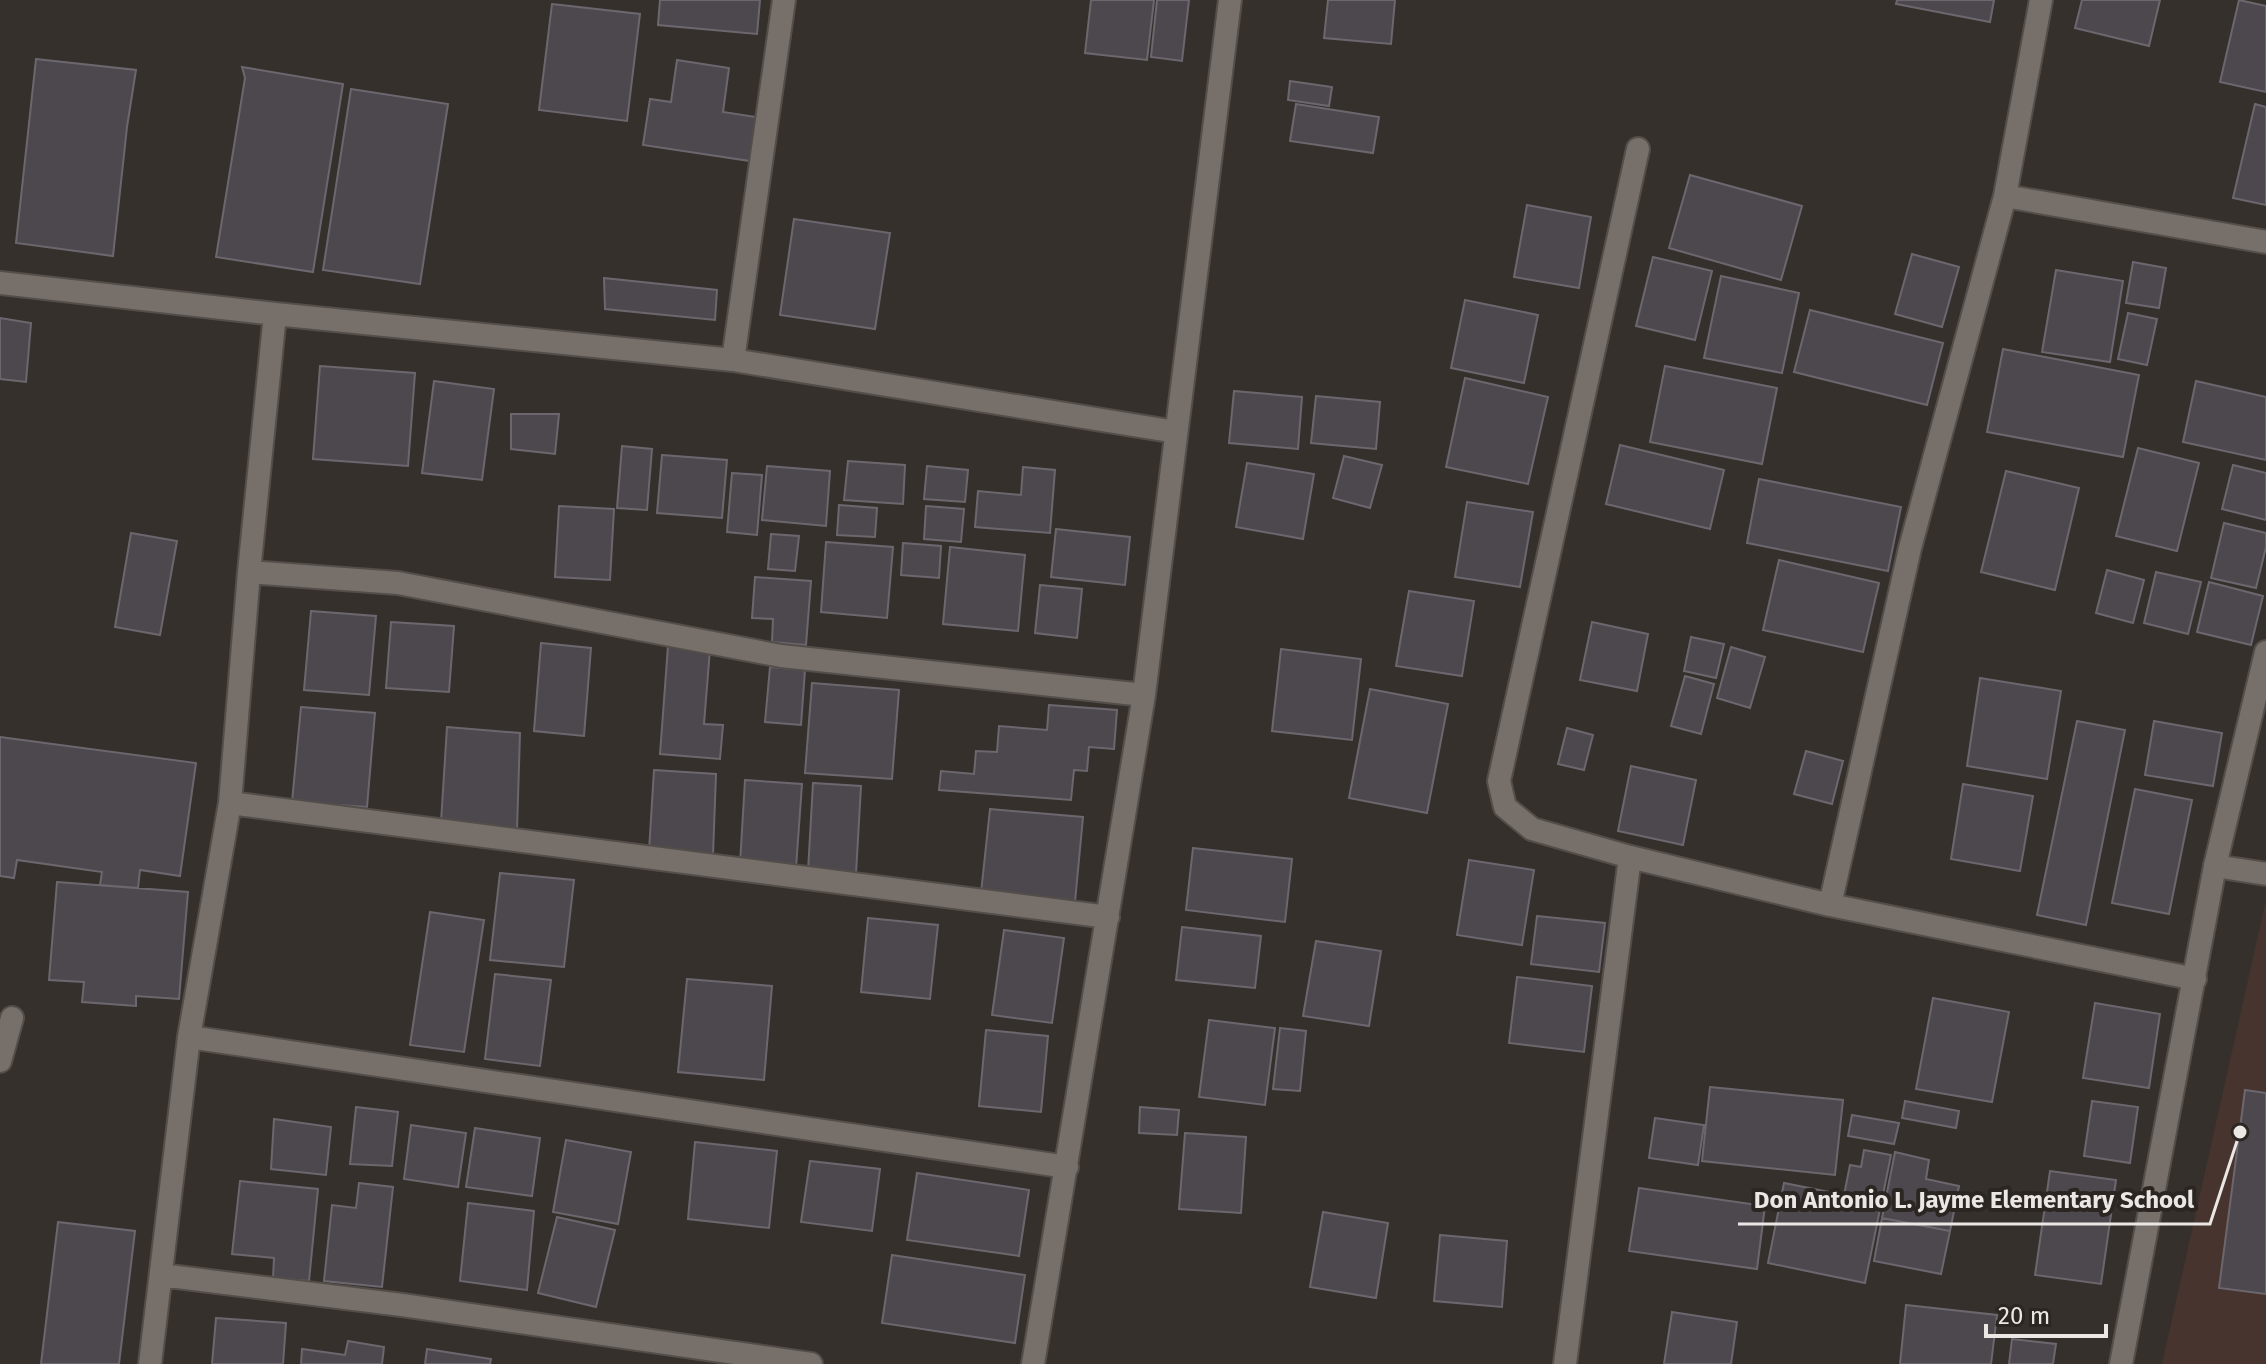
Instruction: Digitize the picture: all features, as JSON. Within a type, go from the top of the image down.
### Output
[{"type":"street","points":[[733,360],[784,0]]},
{"type":"street","points":[[1033,1364],[1144,695],[1230,0]]},
{"type":"street","points":[[1830,905],[1910,548],[2005,196],[2041,0]]},
{"type":"street","points":[[1638,149],[1499,781],[1505,807],[1532,829],[1630,857],[1830,905],[2195,979]]},
{"type":"street","points":[[2005,196],[2266,242]]},
{"type":"street","points":[[0,283],[733,360],[1176,432]]},
{"type":"street","points":[[150,1364],[189,1037],[230,803],[275,314]]},
{"type":"street","points":[[249,572],[398,583],[781,656],[1144,695]]},
{"type":"street","points":[[2121,1364],[2215,866],[2266,652]]},
{"type":"street","points":[[230,803],[1108,917]]},
{"type":"street","points":[[1565,1364],[1630,857]]},
{"type":"street","points":[[2215,866],[2266,874]]},
{"type":"street","points":[[0,1061],[12,1018]]},
{"type":"street","points":[[189,1037],[1067,1167]]},
{"type":"street","points":[[161,1275],[402,1305],[811,1364]]},
{"type":"shaded area","points":[[2266,900],[2266,1364],[2162,1364]]},
{"type":"building","points":[[660,0],[760,0],[757,34],[658,25]]},
{"type":"building","points":[[1091,0],[1154,0],[1147,60],[1085,53]]},
{"type":"building","points":[[1157,0],[1189,0],[1182,61],[1151,57]]},
{"type":"building","points":[[1328,0],[1395,0],[1391,44],[1324,38]]},
{"type":"building","points":[[1897,0],[1994,0],[1990,22],[1896,4]]},
{"type":"building","points":[[2082,0],[2160,0],[2149,46],[2075,28]]},
{"type":"building","points":[[2239,0],[2266,6],[2266,92],[2220,82]]},
{"type":"building","points":[[552,4],[640,14],[627,121],[539,110]]},
{"type":"building","points":[[36,59],[136,70],[113,256],[16,243]]},
{"type":"building","points":[[677,60],[729,68],[723,112],[756,117],[750,161],[643,145],[650,99],[671,102]]},
{"type":"building","points":[[242,67],[343,84],[313,272],[216,257],[245,78]]},
{"type":"building","points":[[1290,81],[1332,87],[1329,106],[1288,100]]},
{"type":"building","points":[[351,89],[448,104],[420,284],[323,270]]},
{"type":"building","points":[[1296,104],[1379,117],[1373,153],[1290,141]]},
{"type":"building","points":[[2255,104],[2266,107],[2266,205],[2233,198]]},
{"type":"building","points":[[1690,175],[1802,206],[1781,280],[1669,248]]},
{"type":"building","points":[[1527,205],[1591,217],[1579,288],[1514,277]]},
{"type":"building","points":[[794,219],[890,233],[875,329],[780,315]]},
{"type":"building","points":[[1912,254],[1959,267],[1942,327],[1895,314]]},
{"type":"building","points":[[1653,257],[1712,271],[1695,340],[1636,326]]},
{"type":"building","points":[[2133,262],[2166,268],[2159,308],[2126,303]]},
{"type":"building","points":[[2056,270],[2123,281],[2110,362],[2042,352]]},
{"type":"building","points":[[1721,276],[1799,293],[1782,373],[1704,358]]},
{"type":"building","points":[[604,278],[717,290],[715,320],[605,309]]},
{"type":"building","points":[[1465,300],[1538,315],[1524,383],[1451,368]]},
{"type":"building","points":[[1810,310],[1943,343],[1927,405],[1794,372]]},
{"type":"building","points":[[2128,313],[2157,319],[2147,365],[2118,359]]},
{"type":"building","points":[[0,318],[31,323],[26,382],[0,379]]},
{"type":"building","points":[[2003,349],[2139,375],[2123,457],[1987,432]]},
{"type":"building","points":[[320,366],[415,373],[408,466],[313,459]]},
{"type":"building","points":[[1665,366],[1777,388],[1762,464],[1650,442]]},
{"type":"building","points":[[1465,378],[1548,397],[1528,484],[1446,467]]},
{"type":"building","points":[[434,381],[494,389],[482,480],[422,473]]},
{"type":"building","points":[[2196,381],[2266,397],[2266,460],[2183,442]]},
{"type":"building","points":[[1234,391],[1302,397],[1298,449],[1229,443]]},
{"type":"building","points":[[1316,396],[1380,402],[1376,449],[1311,443]]},
{"type":"building","points":[[511,414],[559,414],[555,454],[511,449]]},
{"type":"building","points":[[1620,445],[1724,470],[1710,529],[1606,504]]},
{"type":"building","points":[[622,446],[652,449],[647,510],[617,508]]},
{"type":"building","points":[[2138,448],[2199,463],[2177,551],[2116,536]]},
{"type":"building","points":[[662,455],[727,460],[722,518],[657,513]]},
{"type":"building","points":[[1344,456],[1382,465],[1370,508],[1333,498]]},
{"type":"building","points":[[848,461],[905,465],[903,504],[844,500]]},
{"type":"building","points":[[1247,463],[1314,474],[1303,539],[1236,527]]},
{"type":"building","points":[[2233,465],[2266,473],[2266,520],[2222,509]]},
{"type":"building","points":[[767,466],[830,471],[826,526],[762,520]]},
{"type":"building","points":[[927,466],[968,470],[965,502],[924,499]]},
{"type":"building","points":[[1023,467],[1055,470],[1050,533],[975,527],[978,491],[1021,495]]},
{"type":"building","points":[[2006,471],[2079,488],[2055,590],[1981,572]]},
{"type":"building","points":[[732,473],[762,475],[757,535],[727,532]]},
{"type":"building","points":[[1759,479],[1901,507],[1888,571],[1747,543]]},
{"type":"building","points":[[1467,502],[1533,512],[1520,587],[1455,577]]},
{"type":"building","points":[[839,505],[877,508],[875,537],[837,535]]},
{"type":"building","points":[[559,506],[614,509],[610,580],[555,577]]},
{"type":"building","points":[[926,506],[964,509],[961,542],[924,539]]},
{"type":"building","points":[[2224,523],[2266,533],[2266,547],[2256,588],[2211,578]]},
{"type":"building","points":[[1056,529],[1130,537],[1125,585],[1051,577]]},
{"type":"building","points":[[131,533],[177,541],[160,635],[115,627]]},
{"type":"building","points":[[771,534],[799,536],[795,571],[768,569]]},
{"type":"building","points":[[826,542],[893,547],[887,618],[821,612]]},
{"type":"building","points":[[903,543],[941,546],[939,578],[901,575]]},
{"type":"building","points":[[950,547],[1025,555],[1018,631],[943,624]]},
{"type":"building","points":[[1779,560],[1879,583],[1863,652],[1763,630]]},
{"type":"building","points":[[2107,570],[2144,580],[2133,623],[2096,613]]},
{"type":"building","points":[[2156,572],[2201,582],[2188,634],[2144,623]]},
{"type":"building","points":[[755,577],[811,581],[806,645],[772,642],[773,619],[752,618]]},
{"type":"building","points":[[2209,582],[2263,596],[2251,645],[2197,632]]},
{"type":"building","points":[[1040,585],[1082,589],[1077,638],[1035,633]]},
{"type":"building","points":[[1409,591],[1474,601],[1462,676],[1396,666]]},
{"type":"building","points":[[311,611],[376,616],[369,695],[304,690]]},
{"type":"building","points":[[391,622],[454,626],[449,692],[386,688]]},
{"type":"building","points":[[1592,622],[1648,634],[1637,691],[1580,680]]},
{"type":"building","points":[[1691,637],[1724,644],[1716,678],[1684,671]]},
{"type":"building","points":[[541,643],[591,648],[584,736],[534,731]]},
{"type":"building","points":[[668,646],[710,649],[704,724],[723,725],[720,759],[660,754]]},
{"type":"building","points":[[1731,647],[1765,657],[1750,708],[1717,698]]},
{"type":"building","points":[[1281,649],[1361,659],[1352,740],[1272,731]]},
{"type":"building","points":[[770,667],[805,670],[801,725],[765,722]]},
{"type":"building","points":[[1685,676],[1714,684],[1701,734],[1671,726]]},
{"type":"building","points":[[1980,678],[2061,691],[2047,779],[1967,766]]},
{"type":"building","points":[[812,683],[899,690],[892,779],[805,773]]},
{"type":"building","points":[[1370,689],[1448,704],[1427,813],[1349,798]]},
{"type":"building","points":[[1049,705],[1117,710],[1114,749],[1089,747],[1087,771],[1074,770],[1071,800],[939,790],[941,771],[974,774],[976,751],[997,752],[999,726],[1047,730]]},
{"type":"building","points":[[301,707],[375,713],[367,807],[292,802]]},
{"type":"building","points":[[2077,721],[2125,730],[2086,925],[2037,915]]},
{"type":"building","points":[[2154,721],[2222,733],[2213,786],[2145,775]]},
{"type":"building","points":[[447,727],[520,733],[517,831],[441,822]]},
{"type":"building","points":[[1567,728],[1593,735],[1584,770],[1558,764]]},
{"type":"building","points":[[0,737],[196,763],[180,876],[140,870],[138,888],[100,885],[102,872],[17,860],[14,878],[0,876]]},
{"type":"building","points":[[1806,751],[1843,761],[1832,804],[1794,794]]},
{"type":"building","points":[[1631,766],[1696,780],[1683,845],[1618,831]]},
{"type":"building","points":[[654,770],[716,774],[713,855],[649,851]]},
{"type":"building","points":[[745,780],[802,784],[796,868],[740,864]]},
{"type":"building","points":[[813,783],[861,786],[856,874],[808,871]]},
{"type":"building","points":[[1963,784],[2033,796],[2020,871],[1951,859]]},
{"type":"building","points":[[2135,789],[2192,800],[2169,914],[2112,903]]},
{"type":"building","points":[[990,809],[1083,817],[1075,902],[981,893]]},
{"type":"building","points":[[1193,848],[1292,859],[1285,922],[1186,910]]},
{"type":"building","points":[[1469,860],[1534,870],[1522,945],[1457,935]]},
{"type":"building","points":[[500,873],[574,880],[564,967],[490,960]]},
{"type":"building","points":[[57,882],[188,892],[179,999],[136,996],[136,1006],[82,1002],[84,982],[49,980]]},
{"type":"building","points":[[430,912],[484,920],[464,1052],[410,1045]]},
{"type":"building","points":[[1537,916],[1605,923],[1599,972],[1531,964]]},
{"type":"building","points":[[868,918],[938,925],[930,999],[861,992]]},
{"type":"building","points":[[1182,927],[1261,936],[1255,988],[1176,980]]},
{"type":"building","points":[[1004,930],[1064,938],[1052,1023],[992,1015]]},
{"type":"building","points":[[1316,941],[1381,951],[1369,1026],[1303,1016]]},
{"type":"building","points":[[495,974],[551,980],[540,1066],[485,1059]]},
{"type":"building","points":[[1517,977],[1592,986],[1584,1052],[1509,1043]]},
{"type":"building","points":[[687,979],[772,986],[764,1080],[678,1072]]},
{"type":"building","points":[[1933,998],[2009,1012],[1992,1102],[1916,1089]]},
{"type":"building","points":[[2095,1003],[2160,1014],[2149,1088],[2083,1078]]},
{"type":"building","points":[[1209,1020],[1275,1028],[1265,1105],[1199,1097]]},
{"type":"building","points":[[1280,1028],[1306,1031],[1300,1091],[1273,1089]]},
{"type":"building","points":[[986,1030],[1048,1036],[1041,1112],[979,1106]]},
{"type":"building","points":[[1710,1087],[1843,1100],[1835,1175],[1702,1161]]},
{"type":"building","points":[[2245,1090],[2266,1093],[2266,1294],[2219,1288]]},
{"type":"building","points":[[1905,1101],[1959,1111],[1956,1128],[1902,1118]]},
{"type":"building","points":[[2092,1101],[2138,1107],[2130,1163],[2084,1156]]},
{"type":"building","points":[[356,1107],[398,1112],[392,1166],[350,1164]]},
{"type":"building","points":[[1140,1107],[1179,1110],[1177,1135],[1139,1133]]},
{"type":"building","points":[[1852,1115],[1899,1123],[1894,1144],[1848,1136]]},
{"type":"building","points":[[1655,1118],[1704,1125],[1698,1165],[1649,1158]]},
{"type":"building","points":[[274,1119],[331,1127],[326,1175],[271,1169]]},
{"type":"building","points":[[411,1125],[466,1133],[458,1187],[404,1179]]},
{"type":"building","points":[[475,1128],[540,1138],[532,1196],[466,1187]]},
{"type":"building","points":[[1185,1133],[1246,1137],[1241,1213],[1179,1209]]},
{"type":"building","points":[[566,1140],[631,1152],[618,1224],[553,1212]]},
{"type":"building","points":[[695,1142],[777,1151],[769,1228],[688,1219]]},
{"type":"building","points":[[1864,1150],[1891,1155],[1865,1283],[1768,1263],[1784,1183],[1844,1195],[1850,1165],[1861,1167]]},
{"type":"building","points":[[1895,1152],[1929,1160],[1926,1179],[1959,1186],[1950,1231],[1882,1218]]},
{"type":"building","points":[[810,1161],[880,1169],[872,1231],[801,1222]]},
{"type":"building","points":[[2050,1171],[2116,1180],[2101,1284],[2035,1275]]},
{"type":"building","points":[[917,1173],[1029,1190],[1019,1256],[907,1240]]},
{"type":"building","points":[[240,1181],[318,1189],[309,1281],[273,1278],[274,1258],[232,1254]]},
{"type":"building","points":[[359,1183],[393,1187],[382,1287],[324,1281],[332,1205],[356,1208]]},
{"type":"building","points":[[1639,1188],[1765,1206],[1757,1269],[1629,1251]]},
{"type":"building","points":[[468,1203],[534,1211],[527,1290],[460,1281]]},
{"type":"building","points":[[1323,1212],[1388,1223],[1376,1298],[1310,1287]]},
{"type":"building","points":[[557,1217],[615,1230],[596,1307],[538,1293]]},
{"type":"building","points":[[1882,1218],[1950,1231],[1941,1274],[1874,1261]]},
{"type":"building","points":[[58,1222],[135,1231],[119,1364],[41,1364]]},
{"type":"building","points":[[1440,1235],[1507,1241],[1502,1307],[1434,1301]]},
{"type":"building","points":[[892,1255],[1025,1275],[1015,1343],[882,1323]]},
{"type":"building","points":[[1906,1305],[1997,1315],[1991,1364],[1900,1364]]},
{"type":"building","points":[[1672,1312],[1737,1322],[1731,1364],[1664,1364]]},
{"type":"building","points":[[216,1318],[286,1323],[283,1364],[212,1364]]},
{"type":"building","points":[[2012,1339],[2056,1344],[2053,1364],[2009,1364]]},
{"type":"building","points":[[348,1341],[384,1347],[382,1364],[301,1364],[302,1349],[345,1355]]},
{"type":"building","points":[[427,1349],[491,1359],[490,1364],[425,1364]]},
{"type":"place","name":"Don Antonio L. Jayme Elementary School","points":[[2240,1132]]}]
